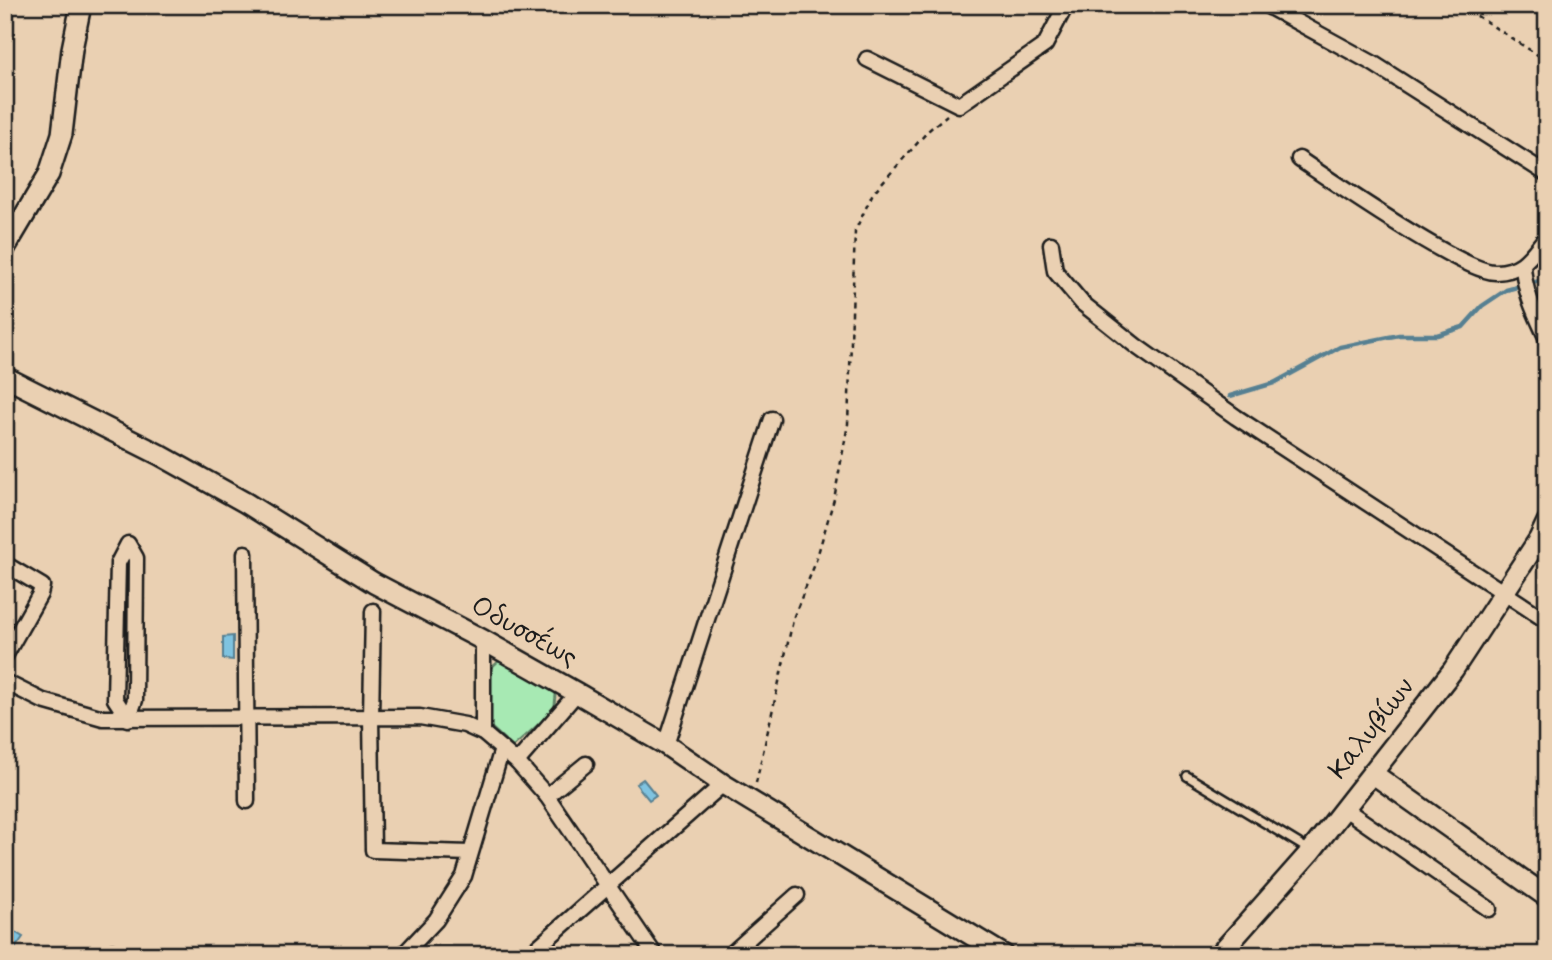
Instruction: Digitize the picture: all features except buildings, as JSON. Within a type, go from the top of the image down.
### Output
[{"type":"street","points":[[5,248],[49,174],[62,134],[80,5]]},
{"type":"street","points":[[867,59],[959,105],[1045,45],[1066,5]]},
{"type":"street","points":[[1266,5],[1374,64],[1547,174]]},
{"type":"street","points":[[1299,159],[1437,247],[1476,267],[1495,272],[1524,271]]},
{"type":"street","points":[[1547,236],[1524,271],[1529,298],[1547,339]]},
{"type":"street","points":[[1051,244],[1055,271],[1082,303],[1136,346],[1236,417],[1547,621]]},
{"type":"street","name":"Οδυσσέως","points":[[5,377],[246,503],[374,583],[483,640],[666,745],[723,784],[1004,955]]},
{"type":"street","points":[[666,745],[772,419]]},
{"type":"street","name":"Καλυβίων","points":[[1219,955],[1311,851],[1453,670],[1547,522]]},
{"type":"street","points":[[128,544],[136,558],[135,700],[128,719],[115,699],[118,564],[128,544]]},
{"type":"street","points":[[245,552],[247,801]]},
{"type":"street","points":[[5,564],[42,586],[5,656]]},
{"type":"street","points":[[373,611],[373,850],[470,853]]},
{"type":"street","points":[[483,640],[483,733]]},
{"type":"street","points":[[5,682],[43,701],[103,718],[420,717],[465,726],[483,733],[517,762],[547,796],[655,955]]},
{"type":"street","points":[[517,762],[576,693]]},
{"type":"street","points":[[403,955],[436,920],[464,876],[502,748]]},
{"type":"street","points":[[547,796],[586,764]]},
{"type":"street","points":[[1373,774],[1547,897]]},
{"type":"street","points":[[529,955],[723,784]]},
{"type":"street","points":[[1345,809],[1489,909]]},
{"type":"street","points":[[730,955],[797,895]]},
{"type":"lane","points":[[1187,776],[1311,851]]},
{"type":"path","points":[[1460,5],[1547,61]]},
{"type":"path","points":[[752,800],[794,616],[815,564],[834,499],[843,454],[848,411],[855,231],[873,193],[929,130],[959,105]]},
{"type":"green space","points":[[502,658],[556,690],[554,710],[513,747],[490,726],[489,670]]},
{"type":"water","points":[[233,636],[233,660],[223,659],[223,637]]},
{"type":"water","points":[[643,779],[656,795],[649,800],[636,784]]},
{"type":"water","points":[[5,926],[23,937],[16,947],[5,940]]},
{"type":"waterway","points":[[1230,396],[1274,383],[1340,347],[1399,335],[1437,335],[1463,327],[1482,306],[1506,290],[1547,279]]}]
